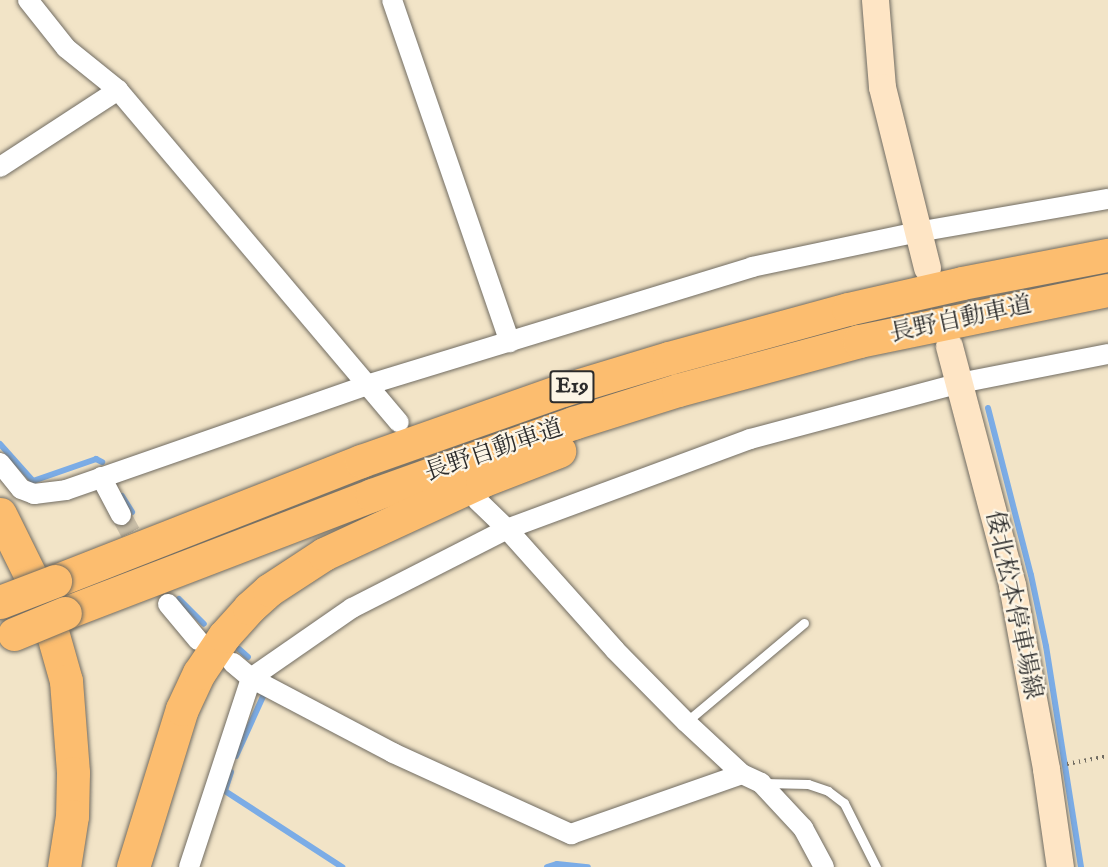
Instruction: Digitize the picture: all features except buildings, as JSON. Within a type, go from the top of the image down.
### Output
[{"type":"highway","name":"長野自動車道","points":[[0,602],[53,574],[563,390],[764,330],[962,283],[1108,255]]},
{"type":"highway","name":"長野自動車道","points":[[7,636],[313,516],[573,423],[678,390],[859,341],[1108,290]]},
{"type":"highway","points":[[133,867],[182,709],[200,673],[224,636],[269,590],[324,554],[482,481],[672,410],[774,376],[859,341]]},
{"type":"highway","points":[[0,514],[44,603],[66,681],[74,773],[72,816],[64,867]]},
{"type":"highway","points":[[0,555],[24,609],[34,643],[45,689],[51,730],[51,817],[43,867]]},
{"type":"highway","points":[[0,586],[53,574]]},
{"type":"main road","points":[[876,0],[882,87],[927,267]]},
{"type":"main road","name":"倭北松本停車場線","points":[[949,346],[1012,585],[1046,769],[1060,867]]},
{"type":"street","points":[[28,0],[66,48],[118,90],[399,422]]},
{"type":"street","points":[[392,0],[510,342]]},
{"type":"street","points":[[0,167],[118,90]]},
{"type":"street","points":[[0,463],[21,489],[34,494],[66,490],[367,385],[752,267],[918,232],[1108,199]]},
{"type":"street","points":[[189,867],[251,678],[352,608],[507,529],[750,439],[960,384],[1108,354]]},
{"type":"street","points":[[101,477],[121,515]]},
{"type":"street","points":[[477,500],[507,529],[615,650],[686,722],[742,774],[761,783],[803,828],[824,867]]},
{"type":"street","points":[[168,604],[198,640]]},
{"type":"street","points":[[233,663],[251,678],[393,753],[571,834],[742,774]]},
{"type":"lane","points":[[686,722],[804,623]]},
{"type":"lane","points":[[761,783],[808,784],[828,791],[844,803],[876,867]]},
{"type":"path","points":[[1046,769],[1108,756]]},
{"type":"waterway","points":[[988,408],[1031,575],[1046,646],[1081,867]]},
{"type":"waterway","points":[[0,444],[33,481],[96,459],[102,462]]},
{"type":"waterway","points":[[122,496],[132,512]]},
{"type":"waterway","points":[[179,599],[204,624]]},
{"type":"waterway","points":[[239,649],[248,657]]},
{"type":"waterway","points":[[236,756],[265,692]]},
{"type":"waterway","points":[[231,772],[225,791],[342,867]]},
{"type":"waterway","points":[[547,867],[557,864],[588,867]]},
{"type":"tunnel","points":[[121,515],[143,556]]}]
